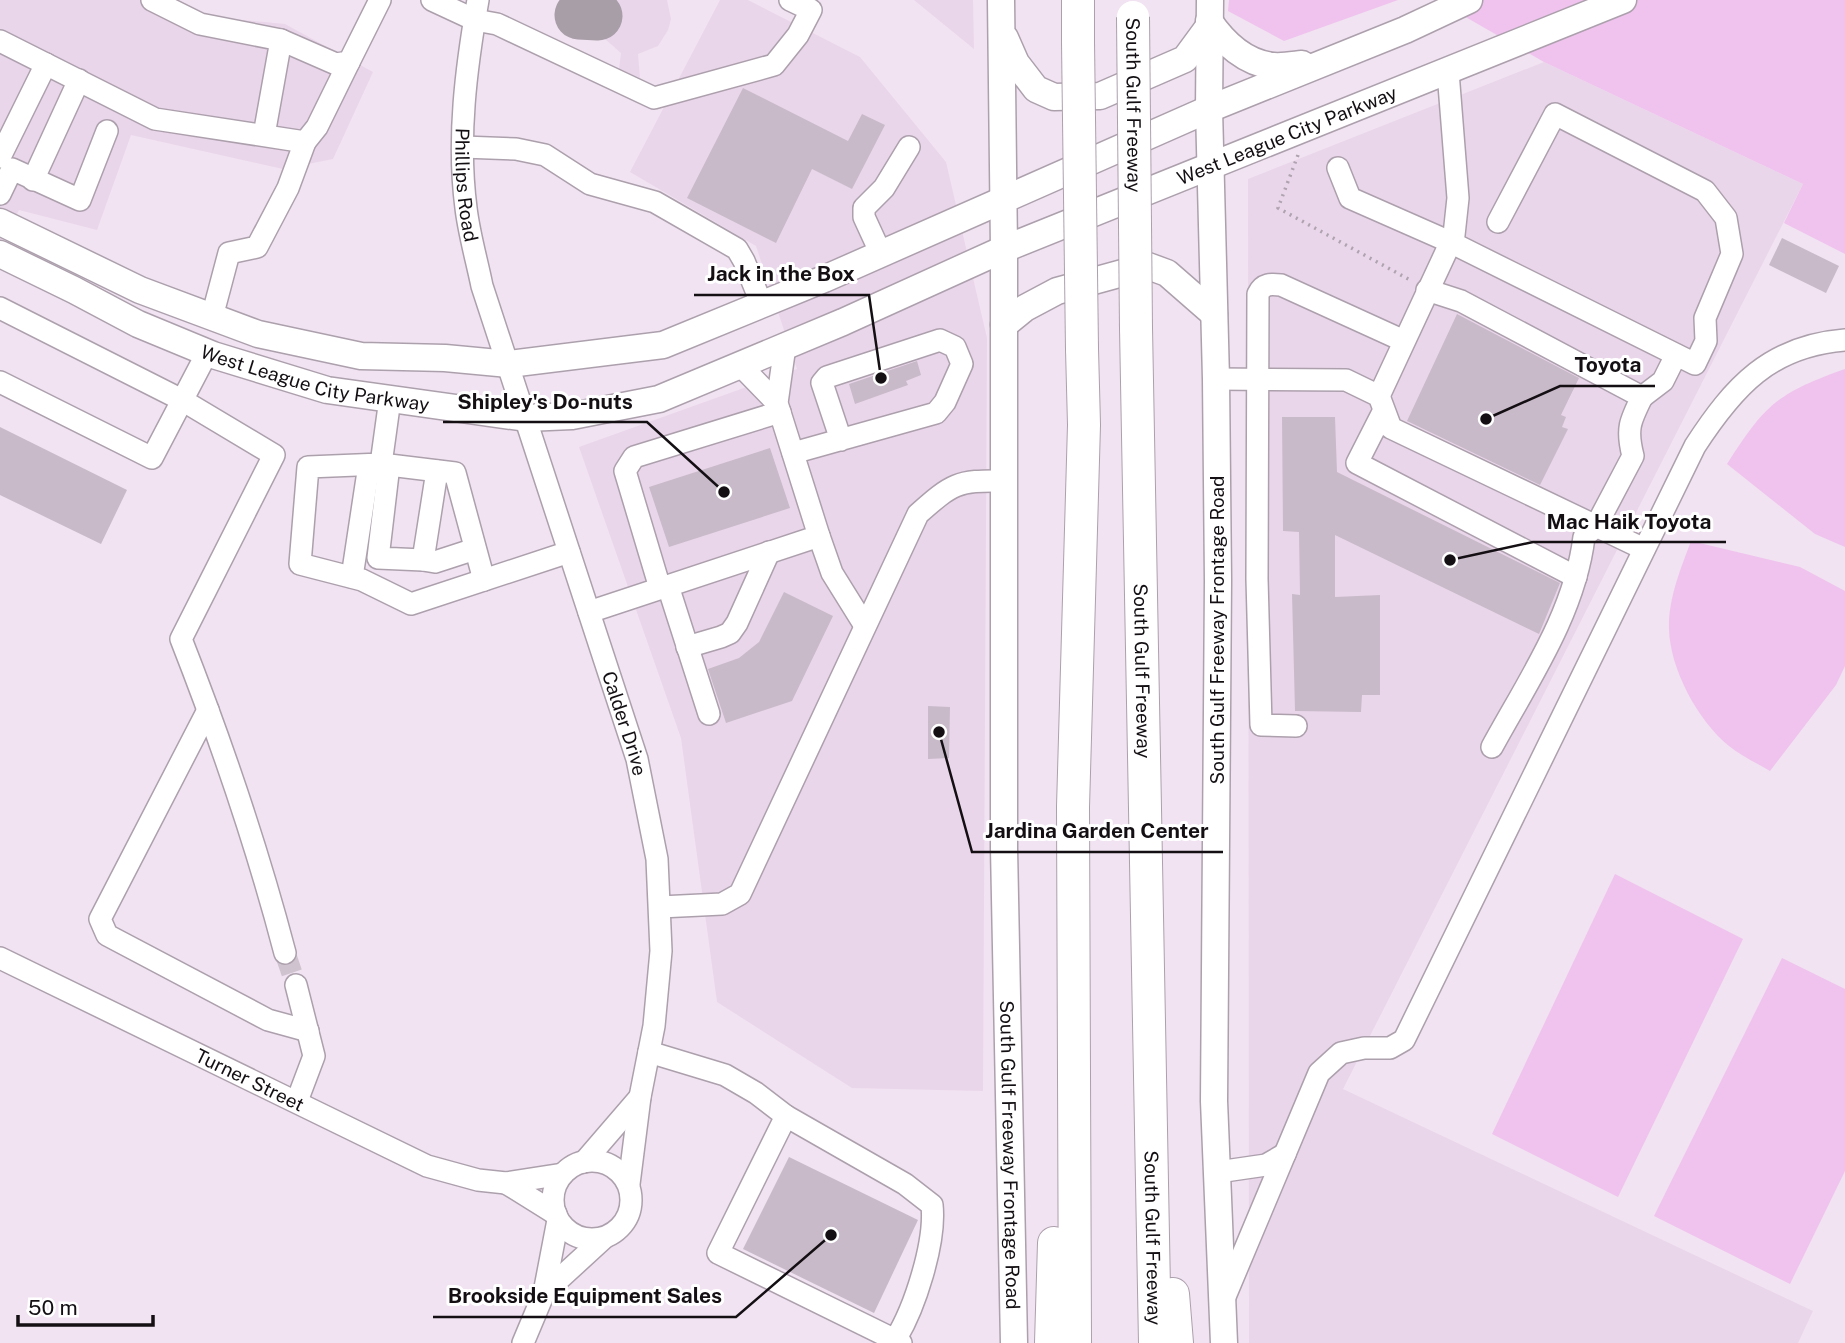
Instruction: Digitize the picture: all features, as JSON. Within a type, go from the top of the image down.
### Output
[{"type":"highway","points":[[1075,1343],[1073,807],[1084,425],[1078,0]]},
{"type":"highway","name":"South Gulf Freeway","points":[[1133,8],[1154,1343]]},
{"type":"highway","points":[[1051,1343],[1056,867],[1076,700]]},
{"type":"highway","points":[[1147,939],[1171,1020],[1173,1310],[1177,1343]]},
{"type":"main road","name":"South Gulf Freeway Frontage Road","points":[[1001,0],[1004,249],[1004,848],[1014,1343]]},
{"type":"main road","name":"West League City Parkway","points":[[0,222],[140,290],[212,317],[258,334],[361,356],[445,358],[509,364],[663,345],[881,254],[1209,108],[1405,30],[1468,0]]},
{"type":"main road","name":"West League City Parkway","points":[[0,254],[138,324],[206,353],[327,390],[526,418],[572,416],[659,399],[1004,249],[1623,0]]},
{"type":"main road","name":"South Gulf Freeway Frontage Road","points":[[1210,15],[1209,108],[1218,581],[1214,1101],[1224,1343]]},
{"type":"main road","points":[[1001,30],[1016,63],[1036,89],[1054,97],[1100,96],[1185,60],[1210,15]]},
{"type":"main road","points":[[1210,15],[1220,37],[1241,55],[1272,66],[1321,64]]},
{"type":"main road","points":[[1004,325],[1025,308],[1057,291],[1149,266],[1167,273],[1214,314]]},
{"type":"street","points":[[152,0],[200,24],[281,40],[336,64],[349,62]]},
{"type":"street","points":[[212,317],[229,253],[257,247],[288,188],[305,142],[317,127],[380,0]]},
{"type":"street","points":[[432,0],[477,10],[497,24],[654,98],[774,65],[798,35],[811,10],[790,0]]},
{"type":"street","name":"Phillips Road","points":[[477,10],[468,60],[463,147],[466,208],[479,273],[509,364]]},
{"type":"street","points":[[264,135],[281,40]]},
{"type":"street","points":[[0,41],[155,119],[305,142]]},
{"type":"street","points":[[0,194],[4,163],[46,64]]},
{"type":"street","points":[[1448,72],[1458,198],[1454,234],[1404,341],[1357,463],[1576,577]]},
{"type":"street","points":[[33,180],[79,80]]},
{"type":"street","points":[[1338,167],[1350,198],[1450,242],[1695,364],[1706,341],[1705,318],[1732,254],[1726,218],[1704,191],[1555,114],[1498,222]]},
{"type":"street","points":[[4,163],[33,180],[80,200],[107,131]]},
{"type":"street","points":[[463,147],[516,149],[545,155],[590,184],[655,202],[737,249],[762,304]]},
{"type":"street","points":[[881,254],[864,217],[864,208],[884,188],[909,147]]},
{"type":"street","points":[[1296,726],[1261,726],[1257,579],[1258,293],[1268,284],[1281,285],[1404,341]]},
{"type":"street","points":[[1427,290],[1461,301],[1642,397]]},
{"type":"street","points":[[0,308],[182,400],[274,455],[308,467],[380,465],[454,473],[484,580]]},
{"type":"street","points":[[793,453],[841,440],[936,413],[945,402],[962,364],[955,347],[940,340],[827,377],[822,383],[841,440]]},
{"type":"street","points":[[1223,1300],[1319,1073],[1341,1053],[1364,1048],[1390,1048],[1404,1040],[1695,446],[1721,406],[1752,375],[1798,348],[1845,340]]},
{"type":"street","points":[[778,407],[785,346]]},
{"type":"street","points":[[0,382],[152,458],[206,353]]},
{"type":"street","points":[[1492,747],[1555,632],[1581,565],[1584,537],[1596,526],[1633,456],[1629,422],[1642,397],[1663,380],[1676,355]]},
{"type":"street","name":"Calder Drive","points":[[509,364],[637,759],[657,859],[660,963],[654,1026],[640,1097],[629,1184]]},
{"type":"street","points":[[740,365],[778,407],[832,573],[866,626]]},
{"type":"street","points":[[1216,379],[1346,380],[1381,404],[1391,428],[1644,549]]},
{"type":"street","points":[[352,577],[380,465],[390,399]]},
{"type":"street","points":[[709,714],[625,471],[634,457],[778,407]]},
{"type":"street","points":[[274,455],[181,639],[266,882],[285,953]]},
{"type":"street","points":[[380,465],[378,558],[435,562],[475,549]]},
{"type":"street","points":[[308,467],[300,564],[352,577],[411,604],[569,552]]},
{"type":"street","points":[[423,560],[437,471]]},
{"type":"street","points":[[660,907],[722,904],[740,894],[918,514],[947,488],[972,481],[1003,481]]},
{"type":"street","points":[[589,612],[819,536]]},
{"type":"street","points":[[687,647],[730,633],[769,552]]},
{"type":"street","points":[[845,590],[884,587]]},
{"type":"street","points":[[208,710],[100,919],[107,935],[268,1020],[308,1031]]},
{"type":"street","name":"Turner Street","points":[[0,958],[427,1166],[478,1180],[506,1183],[563,1174]]},
{"type":"street","points":[[296,985],[314,1056],[297,1101]]},
{"type":"street","points":[[649,1052],[725,1075],[756,1093],[786,1116],[905,1184],[932,1205],[934,1224],[929,1248],[907,1321],[898,1341],[718,1253],[786,1116]]},
{"type":"street","name":"Calder Drive","points":[[584,1162],[640,1097]]},
{"type":"street","points":[[1218,1172],[1266,1165],[1285,1154]]},
{"type":"street","points":[[523,1343],[544,1293],[557,1217],[553,1196],[556,1184],[572,1166],[598,1161],[611,1165],[629,1184],[631,1211],[625,1223],[604,1238],[544,1293]]},
{"type":"street","name":"Turner Street","points":[[506,1183],[557,1217]]},
{"type":"street","points":[[557,1217],[566,1230],[578,1237],[591,1240],[604,1238]]},
{"type":"path","points":[[1299,153],[1278,208],[1427,290]]},
{"type":"shaded area","points":[[0,0],[168,0],[200,16],[285,24],[373,72],[333,159],[283,169],[131,135],[97,230],[19,210],[0,246]]},
{"type":"shaded area","points":[[600,0],[667,0],[671,19],[668,30],[658,46],[638,54],[640,78],[619,69],[621,53],[604,38],[596,22],[580,21],[574,26],[565,27],[559,24],[556,13],[558,5],[568,1],[579,10],[596,9]]},
{"type":"shaded area","points":[[720,0],[748,0],[860,57],[946,162],[987,338],[983,1091],[852,1088],[717,1002],[681,738],[579,447],[797,369],[756,246],[630,172]]},
{"type":"shaded area","points":[[914,0],[973,0],[974,49]]},
{"type":"shaded area","points":[[1229,0],[1398,0],[1284,41],[1228,11]]},
{"type":"shaded area","points":[[1436,0],[1845,0],[1845,254],[1784,223],[1803,184],[1544,62]]},
{"type":"shaded area","points":[[1544,62],[1803,184],[1343,1089],[1813,1311],[1798,1343],[1249,1343],[1248,179]]},
{"type":"shaded area","points":[[1845,369],[1845,547],[1815,534],[1727,464],[1752,427],[1775,403],[1804,386]]},
{"type":"shaded area","points":[[1691,541],[1800,567],[1845,591],[1845,666],[1836,685],[1770,771],[1729,746],[1707,723],[1688,693],[1674,661],[1669,618],[1676,584]]},
{"type":"shaded area","points":[[1615,874],[1743,939],[1618,1197],[1492,1134]]},
{"type":"shaded area","points":[[1782,958],[1845,989],[1845,1171],[1790,1284],[1654,1216]]},
{"type":"building","points":[[743,88],[848,141],[862,114],[885,125],[852,189],[812,169],[776,243],[687,198]]},
{"type":"building","points":[[1782,238],[1839,266],[1826,293],[1769,265]]},
{"type":"building","points":[[1457,314],[1579,378],[1561,415],[1566,417],[1562,427],[1568,429],[1540,485],[1407,421]]},
{"type":"building","points":[[917,361],[921,375],[906,381],[908,385],[855,404],[849,384]]},
{"type":"building","points":[[1282,417],[1335,417],[1337,472],[1560,583],[1539,634],[1335,535],[1335,597],[1380,595],[1380,695],[1362,695],[1361,712],[1295,711],[1292,594],[1300,595],[1299,532],[1283,531]]},
{"type":"building","points":[[0,427],[127,490],[101,544],[0,495]]},
{"type":"building","points":[[770,448],[790,508],[669,547],[649,487]]},
{"type":"building","points":[[784,592],[833,616],[792,701],[726,723],[708,669],[739,658],[759,642]]},
{"type":"building","points":[[928,706],[950,707],[949,758],[928,759]]},
{"type":"building","points":[[789,1157],[918,1220],[874,1313],[743,1249]]},
{"type":"taxiway","points":[[579,15],[598,16]]},
{"type":"tunnel","points":[[285,953],[296,985]]},
{"type":"place","name":"Jack in the Box","points":[[881,378]]},
{"type":"place","name":"Toyota","points":[[1486,419]]},
{"type":"place","name":"Shipley's Do-nuts","points":[[724,492]]},
{"type":"place","name":"Mac Haik Toyota","points":[[1450,560]]},
{"type":"place","name":"Jardina Garden Center","points":[[939,732]]},
{"type":"place","name":"Brookside Equipment Sales","points":[[831,1235]]}]
